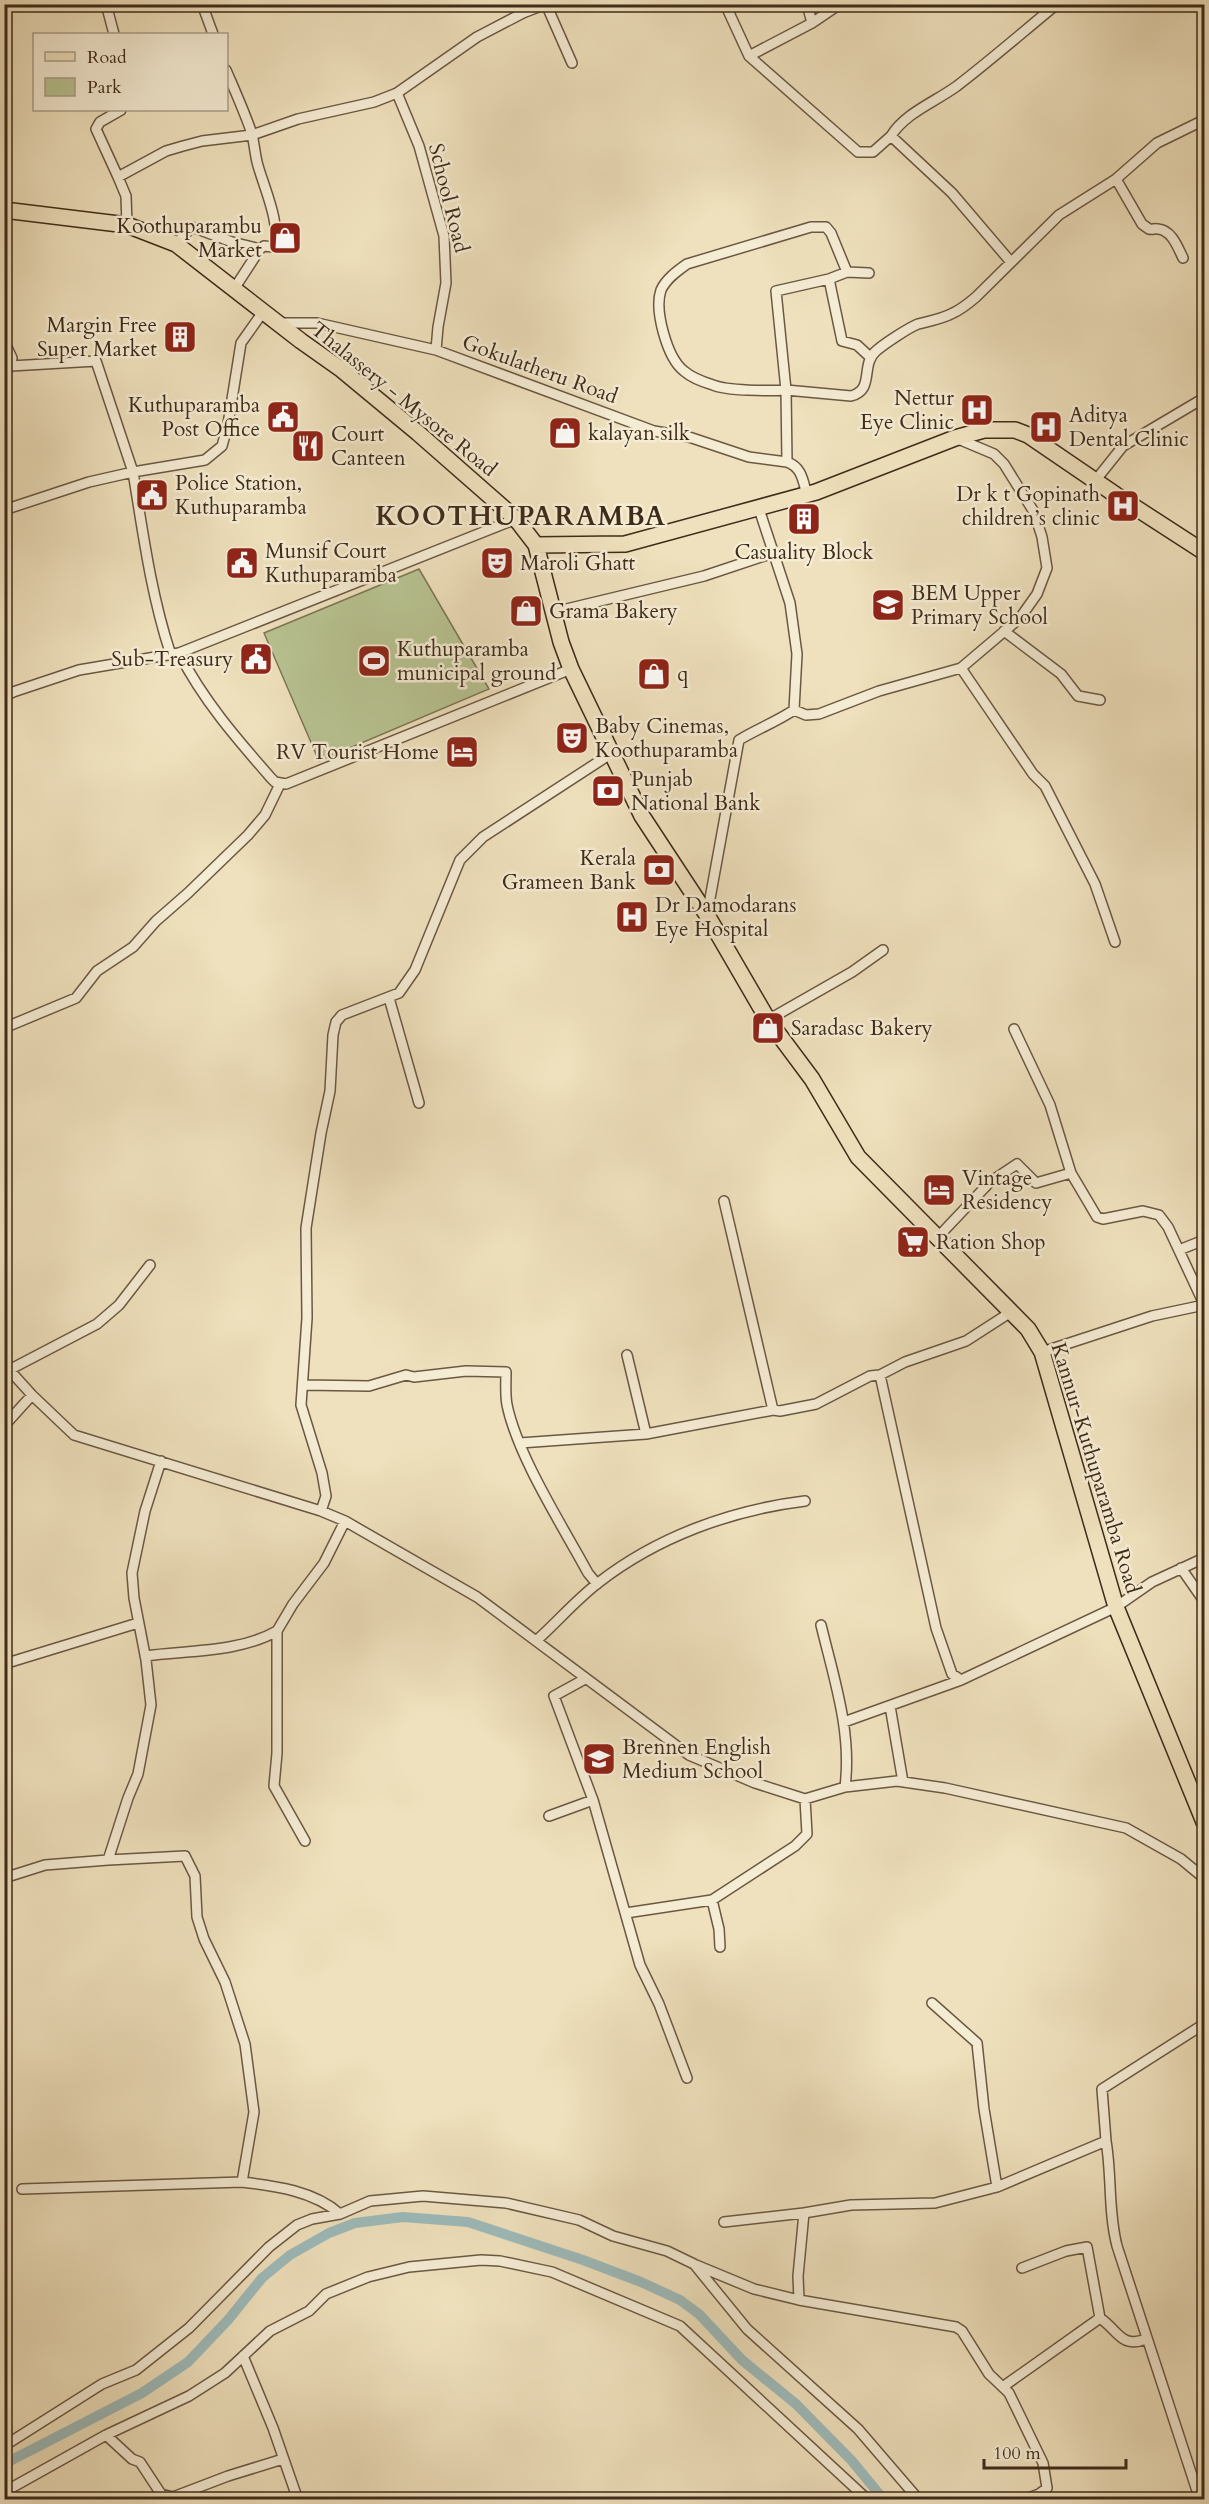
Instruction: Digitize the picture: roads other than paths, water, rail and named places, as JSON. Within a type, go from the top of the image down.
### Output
[{"type":"main road","name":"Thalassery - Mysore Road","points":[[4,210],[127,225],[176,244],[342,370],[418,433],[516,519],[536,545]]},
{"type":"main road","points":[[536,545],[625,544],[807,495],[955,438],[995,429],[1022,431],[1204,552]]},
{"type":"main road","name":"Kannur-Kuthuparamba Road","points":[[536,545],[561,642],[571,669],[642,816],[707,915],[768,1020],[812,1079],[858,1157],[1028,1329],[1042,1353],[1116,1607],[1204,1822]]},
{"type":"street","points":[[106,4],[114,33]]},
{"type":"street","points":[[202,4],[213,33]]},
{"type":"street","points":[[118,177],[166,151],[202,141],[252,135],[298,119],[374,102],[397,93],[521,9],[546,4],[572,63]]},
{"type":"street","points":[[725,4],[749,56],[858,152],[873,152],[910,116],[953,89],[1058,4]]},
{"type":"street","points":[[807,4],[812,23]]},
{"type":"street","points":[[749,56],[812,23],[840,4]]},
{"type":"street","points":[[228,75],[252,135],[274,222],[275,244],[273,247],[264,246],[260,249],[234,289]]},
{"type":"street","name":"School Road","points":[[397,93],[419,146],[444,236],[447,269],[436,350]]},
{"type":"street","points":[[119,111],[100,122],[96,129],[126,196],[127,225]]},
{"type":"street","points":[[847,272],[831,233],[826,227],[811,228],[687,264],[671,276],[662,290],[658,309],[662,328],[669,347],[683,371],[716,387],[851,396],[859,394],[864,388],[870,357],[876,351],[917,325],[938,320],[962,307],[976,297],[1059,215],[1116,179],[1157,142],[1204,120]]},
{"type":"street","points":[[891,136],[952,193],[1010,261]]},
{"type":"street","points":[[1116,179],[1142,224],[1149,229],[1158,229],[1169,235],[1175,241],[1183,258]]},
{"type":"street","points":[[176,244],[192,227],[232,242],[260,249]]},
{"type":"street","points":[[807,495],[800,470],[787,462],[786,390],[776,291],[829,279],[847,272],[869,273]]},
{"type":"street","points":[[829,279],[842,341],[857,345],[870,357]]},
{"type":"street","points":[[4,510],[89,483],[133,472],[205,460],[222,446],[228,424],[241,343],[263,312]]},
{"type":"street","name":"Gokulatheru Road","points":[[278,323],[317,323],[436,350],[654,430],[688,437],[749,457],[787,462]]},
{"type":"street","points":[[4,341],[12,358],[8,369],[96,361],[133,472],[160,622],[174,652],[219,718],[271,778],[280,784],[293,782],[571,669]]},
{"type":"street","points":[[1095,481],[1123,446],[1204,398]]},
{"type":"street","points":[[794,710],[806,715],[819,714],[879,691],[961,668],[1020,618],[1037,594],[1047,568],[1042,537],[1034,512],[1004,464],[994,454],[955,438]]},
{"type":"street","points":[[759,509],[789,603],[797,654],[794,710]]},
{"type":"street","points":[[4,697],[79,670],[174,652],[516,519]]},
{"type":"street","points":[[554,612],[704,576],[773,553]]},
{"type":"street","points":[[1004,631],[1061,674],[1078,696],[1100,700]]},
{"type":"street","points":[[961,668],[1033,774],[1045,786],[1095,884],[1115,942]]},
{"type":"street","points":[[707,915],[739,740],[794,710]]},
{"type":"street","points":[[321,1511],[326,1496],[322,1473],[302,1412],[307,1318],[306,1228],[330,1092],[333,1035],[336,1022],[342,1015],[399,993],[415,970],[460,861],[483,837],[612,753]]},
{"type":"street","points":[[4,1028],[76,998],[97,970],[133,947],[156,921],[248,835],[265,815],[280,784]]},
{"type":"street","points":[[768,1020],[852,972],[883,951]]},
{"type":"street","points":[[389,998],[419,1103]]},
{"type":"street","points":[[1014,1029],[1050,1104],[1071,1173],[1097,1217],[1104,1220],[1143,1211],[1159,1215],[1179,1250],[1204,1305],[1152,1316],[1042,1353]]},
{"type":"street","points":[[938,1237],[990,1182],[1017,1164],[1036,1183],[1071,1173]]},
{"type":"street","points":[[724,1201],[773,1410]]},
{"type":"street","points":[[1179,1250],[1204,1240]]},
{"type":"street","points":[[150,1265],[119,1305],[97,1324],[7,1367],[32,1395],[74,1435],[321,1511],[345,1521],[477,1597],[689,1755],[755,1783],[805,1799],[844,1787],[903,1782],[945,1788],[1125,1828],[1181,1859],[1204,1878]]},
{"type":"street","points":[[520,1443],[646,1434],[816,1404],[870,1376],[880,1375],[905,1362],[966,1341],[1011,1312]]},
{"type":"street","points":[[627,1354],[646,1434]]},
{"type":"street","points":[[303,1386],[369,1386],[406,1375],[414,1377],[466,1371],[506,1372],[507,1404],[520,1443],[588,1573],[597,1584]]},
{"type":"street","points":[[880,1375],[936,1628],[952,1674],[961,1680]]},
{"type":"street","points":[[4,1426],[32,1395]]},
{"type":"street","points":[[108,1860],[138,1774],[147,1741],[152,1705],[132,1573],[145,1511],[161,1461]]},
{"type":"street","points":[[537,1640],[597,1584],[640,1554],[687,1530],[779,1504],[805,1501]]},
{"type":"street","points":[[305,1841],[274,1786],[277,1753],[277,1631],[293,1604],[324,1563],[345,1521]]},
{"type":"street","points":[[844,1722],[961,1680],[1116,1607],[1152,1582],[1204,1558]]},
{"type":"street","points":[[1180,1568],[1204,1601]]},
{"type":"street","points":[[4,1664],[138,1623]]},
{"type":"street","points":[[821,1625],[844,1722],[848,1764],[844,1787]]},
{"type":"street","points":[[145,1656],[228,1646],[253,1641],[277,1631]]},
{"type":"street","points":[[585,1679],[554,1696],[593,1800],[640,1965],[660,2004],[687,2078]]},
{"type":"street","points":[[890,1706],[903,1782]]},
{"type":"street","points":[[626,1913],[712,1900],[795,1846],[807,1834],[805,1799]]},
{"type":"street","points":[[549,1816],[593,1800]]},
{"type":"street","points":[[4,1878],[45,1865],[185,1856],[195,1876],[197,1917],[204,1939],[225,1982],[245,2044],[254,2112],[242,2182]]},
{"type":"street","points":[[712,1900],[719,1929],[720,1947]]},
{"type":"street","points":[[932,2003],[977,2043],[984,2109],[997,2187]]},
{"type":"street","points":[[1200,2499],[1146,2338],[1110,2220],[1111,2170],[1102,2089],[1204,2024]]},
{"type":"street","points":[[724,2222],[804,2214],[851,2205],[935,2203],[997,2187],[1106,2141]]},
{"type":"street","points":[[22,2189],[242,2182],[274,2186],[299,2193],[311,2197],[340,2214]]},
{"type":"street","points":[[4,2446],[102,2384],[136,2370],[189,2328],[269,2247],[297,2224],[340,2214],[370,2201],[423,2196],[506,2203],[579,2220],[613,2236],[667,2251],[754,2289],[799,2300],[956,2327],[962,2331],[989,2374],[1004,2386],[1043,2463],[1047,2488],[1040,2494],[1023,2499]]},
{"type":"street","points":[[799,2300],[798,2276],[804,2214]]},
{"type":"street","points":[[1022,2268],[1066,2251],[1087,2247],[1100,2318],[1123,2340],[1131,2343],[1146,2338]]},
{"type":"street","points":[[4,2492],[106,2435],[189,2396],[225,2373],[270,2331],[309,2311],[326,2294],[368,2277],[409,2267],[500,2260],[552,2272],[680,2326],[868,2499]]},
{"type":"street","points":[[694,2264],[747,2329],[858,2429],[919,2499]]},
{"type":"street","points":[[1004,2386],[1100,2318]]},
{"type":"street","points":[[243,2356],[273,2428],[298,2499]]},
{"type":"street","points":[[106,2435],[132,2459],[140,2462],[161,2494],[173,2497],[228,2476],[283,2459]]},
{"type":"waterway","points":[[4,2464],[142,2393],[188,2362],[228,2320],[262,2278],[290,2255],[329,2233],[355,2223],[403,2217],[468,2222],[583,2260],[680,2300],[699,2314],[742,2360],[796,2404],[852,2461],[884,2500]]},
{"type":"place","name":"Koothuparambu Market","points":[[285,238]]},
{"type":"place","name":"Margin Free Super Market","points":[[180,337]]},
{"type":"place","name":"Nettur Eye Clinic","points":[[977,410]]},
{"type":"place","name":"Kuthuparamba Post Office","points":[[283,417]]},
{"type":"place","name":"Aditya Dental Clinic","points":[[1046,427]]},
{"type":"place","name":"kalayan silk","points":[[565,433]]},
{"type":"place","name":"Court Canteen","points":[[308,446]]},
{"type":"place","name":"Police Station, Kuthuparamba","points":[[152,495]]},
{"type":"place","name":"Dr k t Gopinath children’s clinic","points":[[1123,506]]},
{"type":"place","name":"Casuality Block","points":[[804,519]]},
{"type":"place","name":"Munsif Court Kuthuparamba","points":[[242,563]]},
{"type":"place","name":"Maroli Ghatt","points":[[497,563]]},
{"type":"place","name":"BEM Upper Primary School","points":[[888,605]]},
{"type":"place","name":"Grama Bakery","points":[[526,611]]},
{"type":"place","name":"Sub-Treasury","points":[[256,659]]},
{"type":"place","name":"Kuthuparamba municipal ground","points":[[374,661]]},
{"type":"place","name":"q","points":[[654,674]]},
{"type":"place","name":"Baby Cinemas, Koothuparamba","points":[[572,738]]},
{"type":"place","name":"RV Tourist Home","points":[[462,752]]},
{"type":"place","name":"Punjab National Bank","points":[[608,791]]},
{"type":"place","name":"Kerala Grameen Bank","points":[[659,870]]},
{"type":"place","name":"Dr Damodarans Eye Hospital","points":[[632,917]]},
{"type":"place","name":"Saradasc Bakery","points":[[768,1028]]},
{"type":"place","name":"Vintage Residency","points":[[939,1190]]},
{"type":"place","name":"Ration Shop","points":[[913,1242]]},
{"type":"place","name":"Brennen English Medium School","points":[[599,1759]]},
{"type":"district","name":"KOOTHUPARAMBA","points":[[521,516]]}]
